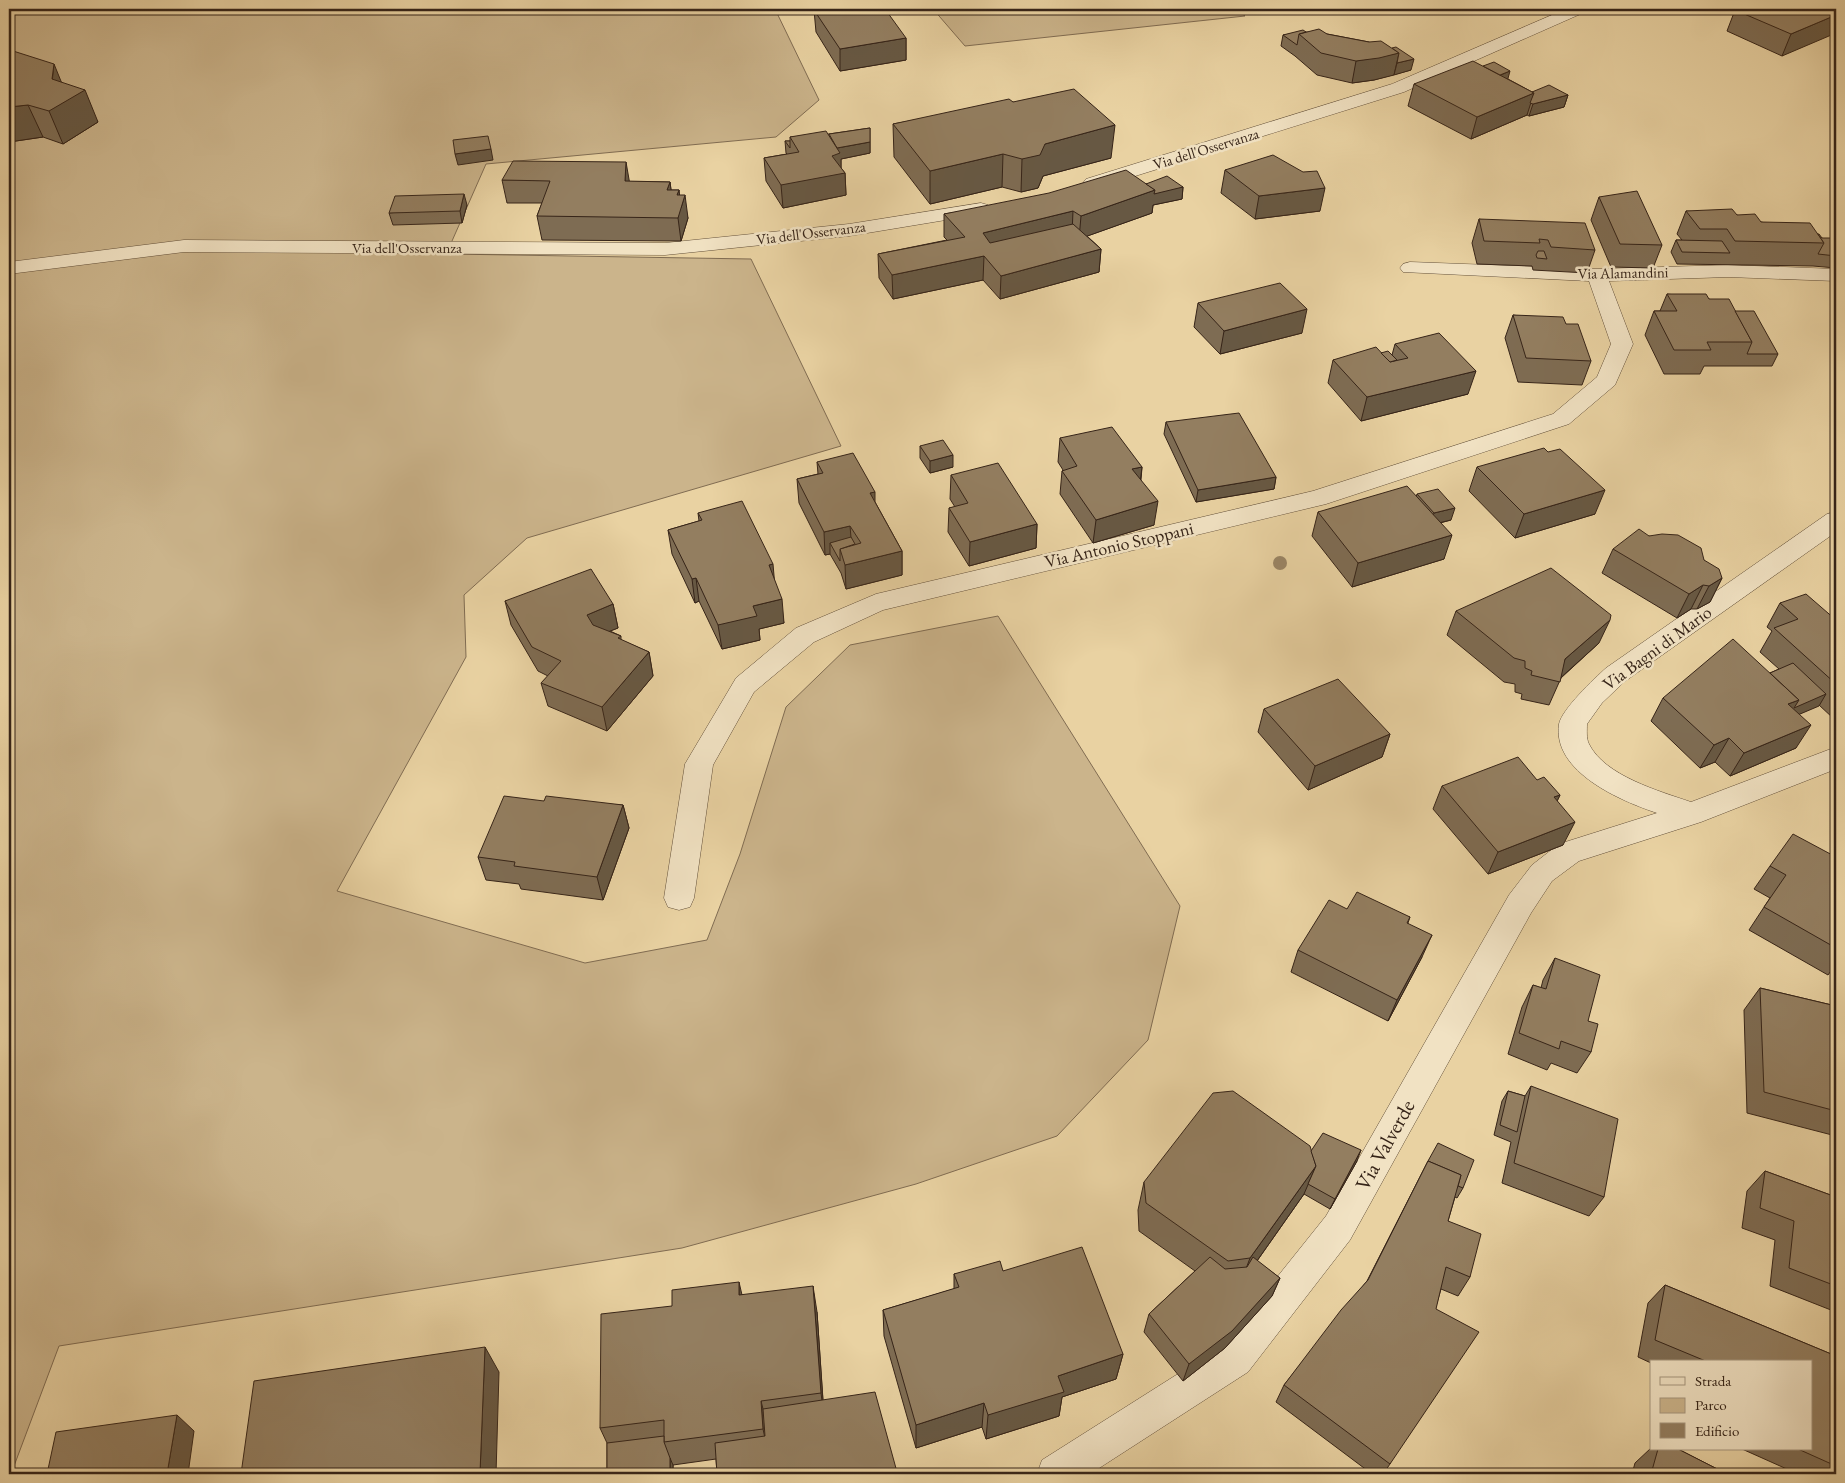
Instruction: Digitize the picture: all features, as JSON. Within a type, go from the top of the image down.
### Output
[{"type":"street","name":"Via dell'Osservanza","points":[[1077,188],[1272,129],[1398,88],[1579,9]]},
{"type":"street","name":"Via dell'Osservanza","points":[[9,268],[184,246],[665,249],[849,230],[996,207]]},
{"type":"street","name":"Via Alamandini","points":[[1410,268],[1597,275],[1728,271],[1836,275]]},
{"type":"street","name":"Via Antonio Stoppani","points":[[679,898],[699,764],[745,685],[805,635],[876,603],[1318,498],[1561,420],[1607,380],[1622,344],[1597,275]]},
{"type":"street","name":"Via Bagni di Mario","points":[[1691,814],[1633,793],[1595,772],[1575,744],[1573,723],[1592,696],[1615,675],[1836,520]]},
{"type":"street","points":[[1691,814],[1836,758]]},
{"type":"street","name":"Via Valverde","points":[[1056,1474],[1235,1359],[1338,1228],[1520,904],[1542,873],[1569,852],[1691,814]]},
{"type":"green space","points":[[9,9],[775,9],[819,100],[776,137],[486,164],[452,241],[450,254],[751,259],[841,446],[527,538],[464,595],[466,657],[337,891],[585,963],[707,940],[740,854],[786,707],[850,645],[998,616],[1180,906],[1148,1040],[1057,1136],[916,1184],[682,1248],[59,1346],[11,1474],[9,1474]]},
{"type":"green space","points":[[933,9],[1236,9],[1245,16],[965,46]]},
{"type":"building","points":[[885,9],[906,38],[840,49],[814,10]]},
{"type":"building","points":[[1836,9],[1836,15],[1791,34],[1735,10]]},
{"type":"building","points":[[1319,29],[1327,34],[1369,42],[1381,41],[1399,53],[1356,61],[1321,53],[1299,34]]},
{"type":"building","points":[[1303,30],[1306,32],[1299,34],[1297,45],[1283,35]]},
{"type":"building","points":[[1396,47],[1414,59],[1397,63],[1399,53],[1392,48]]},
{"type":"building","points":[[10,50],[54,64],[52,79],[85,90],[49,111],[28,105],[9,107]]},
{"type":"building","points":[[1473,61],[1534,93],[1477,117],[1414,84]]},
{"type":"building","points":[[1494,62],[1510,71],[1500,75],[1483,66]]},
{"type":"building","points":[[1549,85],[1568,95],[1533,104],[1530,103],[1534,93],[1532,92]]},
{"type":"building","points":[[1074,89],[1115,125],[1045,144],[1040,155],[1022,159],[1003,154],[930,171],[893,124],[1009,99],[1013,102]]},
{"type":"building","points":[[870,128],[870,142],[837,148],[829,134]]},
{"type":"building","points":[[826,131],[840,153],[832,156],[845,173],[781,185],[764,158],[799,152],[790,137]]},
{"type":"building","points":[[488,136],[491,149],[455,154],[453,140]]},
{"type":"building","points":[[785,141],[790,141],[790,148]]},
{"type":"building","points":[[1273,155],[1303,172],[1317,171],[1325,188],[1259,196],[1225,170]]},
{"type":"building","points":[[513,161],[626,162],[625,181],[670,182],[667,190],[679,190],[677,195],[685,195],[678,218],[537,216],[550,181],[502,180]]},
{"type":"building","points":[[1126,170],[1155,190],[1081,216],[1073,211],[983,233],[990,243],[1073,224],[1101,249],[1001,276],[984,256],[892,275],[878,254],[965,237],[944,214],[1049,193]]},
{"type":"building","points":[[1167,176],[1183,187],[1154,194],[1155,190],[1146,184]]},
{"type":"building","points":[[1637,191],[1662,245],[1620,244],[1599,197]]},
{"type":"building","points":[[464,194],[460,211],[389,213],[395,196]]},
{"type":"building","points":[[1732,209],[1737,215],[1755,214],[1761,222],[1810,223],[1824,243],[1735,241],[1727,229],[1700,229],[1686,211]]},
{"type":"building","points":[[1479,219],[1585,223],[1595,250],[1551,247],[1548,240],[1539,239],[1540,243],[1484,241]]},
{"type":"building","points":[[1818,234],[1822,238],[1831,238],[1836,246],[1836,256],[1818,254],[1824,243]]},
{"type":"building","points":[[1676,240],[1722,241],[1730,253],[1682,252]]},
{"type":"building","points":[[1538,251],[1544,251],[1547,259],[1537,258]]},
{"type":"building","points":[[1280,283],[1307,309],[1224,331],[1198,303]]},
{"type":"building","points":[[1667,294],[1706,294],[1709,299],[1729,299],[1752,342],[1707,342],[1711,350],[1674,350],[1654,311],[1677,311]]},
{"type":"building","points":[[1735,311],[1754,311],[1778,354],[1747,354],[1752,342]]},
{"type":"building","points":[[1513,315],[1563,317],[1566,324],[1578,324],[1591,361],[1526,358]]},
{"type":"building","points":[[1439,333],[1476,371],[1367,397],[1333,360],[1376,347],[1390,362],[1408,358],[1395,344]]},
{"type":"building","points":[[1388,351],[1397,360],[1390,362],[1381,353]]},
{"type":"building","points":[[1239,413],[1276,477],[1198,490],[1166,422]]},
{"type":"building","points":[[1112,427],[1142,467],[1132,469],[1158,501],[1096,520],[1062,471],[1077,466],[1060,438]]},
{"type":"building","points":[[943,440],[953,455],[930,461],[920,446]]},
{"type":"building","points":[[1544,448],[1548,452],[1560,449],[1605,490],[1524,514],[1477,467]]},
{"type":"building","points":[[853,453],[875,492],[870,493],[902,551],[845,565],[840,549],[861,543],[850,526],[824,532],[797,479],[823,473],[817,462]]},
{"type":"building","points":[[998,463],[1037,524],[970,542],[949,508],[968,503],[951,475]]},
{"type":"building","points":[[1407,486],[1452,535],[1358,563],[1318,512]]},
{"type":"building","points":[[1438,489],[1455,508],[1434,513],[1417,494]]},
{"type":"building","points":[[742,501],[773,564],[769,565],[782,599],[753,606],[757,616],[718,625],[696,578],[692,579],[668,530],[702,520],[698,513]]},
{"type":"building","points":[[1639,529],[1649,536],[1662,534],[1678,535],[1701,548],[1704,560],[1719,569],[1722,578],[1709,586],[1703,585],[1689,594],[1613,549]]},
{"type":"building","points":[[851,537],[855,544],[840,549],[840,561],[830,543]]},
{"type":"building","points":[[1551,568],[1611,615],[1610,620],[1565,659],[1560,682],[1531,675],[1532,671],[1525,668],[1525,661],[1514,658],[1456,611]]},
{"type":"building","points":[[591,569],[613,604],[587,615],[593,625],[621,636],[618,638],[649,652],[602,707],[541,683],[561,661],[532,647],[505,601]]},
{"type":"building","points":[[1806,594],[1836,620],[1836,684],[1774,628],[1798,619],[1780,603]]},
{"type":"building","points":[[1733,639],[1799,700],[1788,704],[1811,725],[1744,753],[1729,738],[1714,745],[1663,698]]},
{"type":"building","points":[[1793,663],[1826,694],[1794,708],[1799,700],[1770,673]]},
{"type":"building","points":[[1338,679],[1390,734],[1315,766],[1264,709]]},
{"type":"building","points":[[1518,757],[1537,780],[1544,777],[1560,795],[1554,797],[1575,822],[1498,852],[1442,786]]},
{"type":"building","points":[[504,796],[544,801],[546,796],[623,805],[597,877],[514,866],[515,862],[478,857]]},
{"type":"building","points":[[1793,834],[1836,857],[1836,948],[1764,907],[1786,875],[1770,866]]},
{"type":"building","points":[[1357,892],[1410,917],[1407,923],[1432,935],[1397,1000],[1298,950],[1329,900],[1347,909]]},
{"type":"building","points":[[1555,958],[1600,975],[1588,1021],[1598,1024],[1591,1052],[1561,1041],[1559,1049],[1519,1033],[1533,985],[1546,989]]},
{"type":"building","points":[[1760,988],[1836,1006],[1836,1111],[1764,1092]]},
{"type":"building","points":[[1531,1086],[1618,1119],[1604,1197],[1514,1163]]},
{"type":"building","points":[[1233,1091],[1310,1146],[1316,1166],[1250,1258],[1228,1261],[1146,1203],[1144,1182],[1213,1093]]},
{"type":"building","points":[[1508,1091],[1525,1096],[1517,1132],[1500,1125]]},
{"type":"building","points":[[1323,1133],[1361,1150],[1335,1199],[1308,1184],[1316,1166],[1311,1151]]},
{"type":"building","points":[[1438,1143],[1474,1160],[1463,1188],[1458,1186],[1461,1175],[1428,1161]]},
{"type":"building","points":[[1428,1161],[1461,1175],[1448,1221],[1481,1234],[1470,1277],[1446,1267],[1436,1309],[1479,1332],[1390,1464],[1284,1385],[1341,1310],[1368,1280]]},
{"type":"building","points":[[1765,1171],[1836,1197],[1836,1286],[1789,1268],[1794,1221],[1760,1208]]},
{"type":"building","points":[[1082,1247],[1123,1354],[1058,1376],[1064,1392],[988,1415],[984,1403],[916,1425],[883,1310],[959,1287],[954,1274],[1000,1261],[1003,1271]]},
{"type":"building","points":[[1210,1257],[1225,1269],[1247,1267],[1253,1257],[1280,1278],[1232,1331],[1189,1364],[1149,1314]]},
{"type":"building","points":[[739,1282],[739,1295],[813,1286],[821,1393],[761,1401],[763,1429],[664,1442],[664,1420],[600,1428],[601,1314],[672,1306],[672,1290]]},
{"type":"building","points":[[1665,1285],[1836,1356],[1836,1466],[1800,1450],[1812,1450],[1812,1360],[1703,1360],[1655,1340]]},
{"type":"building","points":[[485,1347],[480,1473],[241,1474],[254,1381]]},
{"type":"building","points":[[875,1392],[897,1472],[880,1474],[717,1474],[715,1443],[765,1436],[763,1409]]},
{"type":"building","points":[[177,1415],[167,1474],[47,1474],[56,1432]]},
{"type":"building","points":[[664,1436],[664,1442],[670,1458],[670,1474],[607,1474],[607,1443]]},
{"type":"building","points":[[1658,1450],[1680,1450],[1727,1474],[1651,1474]]}]
